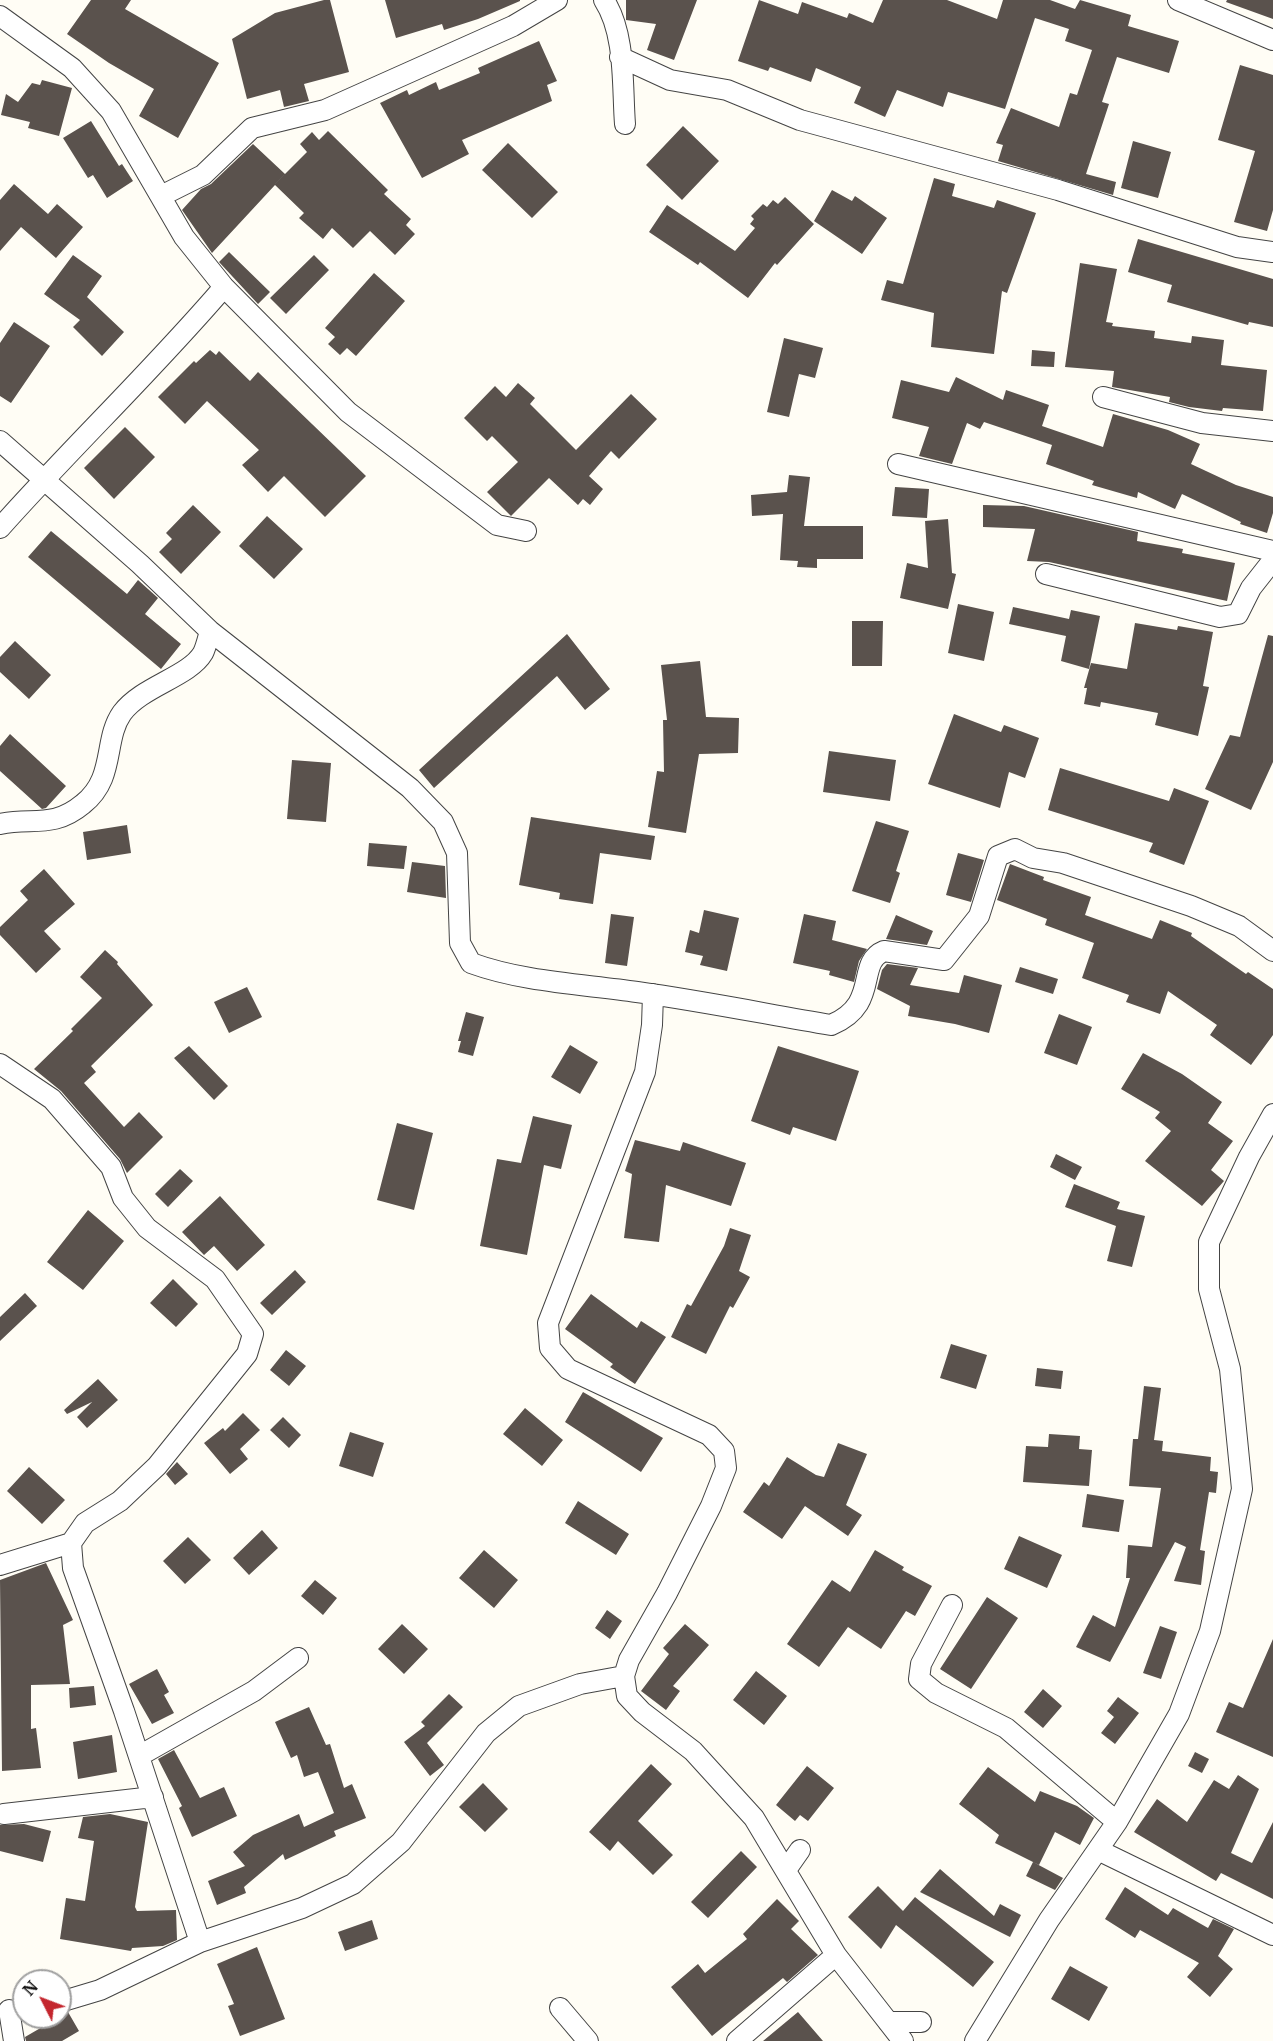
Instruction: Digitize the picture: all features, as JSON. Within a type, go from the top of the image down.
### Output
[{"type":"street","points":[[161,196],[203,175],[252,128],[325,110],[513,26],[557,0]]},
{"type":"street","points":[[604,0],[613,14],[620,57],[625,124]]},
{"type":"street","points":[[1178,0],[1204,5],[1273,40]]},
{"type":"street","points":[[0,16],[72,68],[111,111],[184,237],[224,287],[348,412],[497,525],[526,531]]},
{"type":"street","points":[[620,57],[670,80],[727,90],[800,120],[1058,190],[1238,247],[1273,252]]},
{"type":"street","points":[[0,528],[42,480],[186,332],[224,287]]},
{"type":"street","points":[[1103,398],[1202,423],[1273,431]]},
{"type":"street","points":[[0,441],[140,564],[210,631],[410,788],[443,822],[457,853],[460,943],[471,963],[489,969],[532,977],[653,994],[831,1025],[847,1018],[861,1001],[866,987],[868,967],[875,954],[884,951],[944,960],[979,916],[998,856],[1015,849],[1033,858],[1063,863],[1191,906],[1239,926],[1273,951]]},
{"type":"street","points":[[898,464],[1273,551]]},
{"type":"street","points":[[1046,574],[1220,617],[1238,614],[1251,588],[1273,560]]},
{"type":"street","points":[[0,824],[45,822],[82,805],[95,793],[102,778],[115,726],[121,715],[136,697],[190,665],[202,654],[210,631]]},
{"type":"street","points":[[653,994],[652,1025],[645,1072],[548,1323],[550,1348],[568,1370],[709,1435],[724,1451],[726,1468],[711,1506],[667,1593],[628,1660],[624,1677],[627,1696],[642,1712],[693,1751],[754,1818],[836,1955],[903,2041]]},
{"type":"street","points":[[0,1064],[52,1099],[111,1167],[123,1198],[147,1228],[214,1279],[253,1334],[247,1354],[157,1466],[120,1502],[85,1523],[70,1543],[0,1565]]},
{"type":"street","points":[[975,2041],[1049,1920],[1117,1822],[1179,1714],[1210,1631],[1242,1489],[1230,1369],[1209,1289],[1209,1242],[1249,1157],[1273,1114]]},
{"type":"street","points":[[70,1543],[73,1568],[153,1797],[200,1942]]},
{"type":"street","points":[[952,1605],[921,1664],[919,1679],[936,1693],[1006,1728],[1117,1822]]},
{"type":"street","points":[[139,1756],[254,1691],[298,1658]]},
{"type":"street","points":[[72,1998],[100,1990],[200,1942],[302,1908],[353,1884],[401,1842],[486,1733],[519,1706],[580,1684],[624,1677]]},
{"type":"street","points":[[4,1814],[153,1797]]},
{"type":"street","points":[[786,1870],[800,1850]]},
{"type":"street","points":[[1098,1850],[1273,1935]]},
{"type":"street","points":[[736,2041],[836,1955]]},
{"type":"street","points":[[560,2008],[588,2041]]},
{"type":"street","points":[[11,2010],[14,2041]]},
{"type":"street","points":[[888,2022],[921,2022]]},
{"type":"building","points":[[91,0],[131,0],[125,9],[219,63],[178,138],[139,116],[154,89],[109,63],[67,34]]},
{"type":"building","points":[[330,0],[349,72],[304,84],[309,101],[284,107],[280,90],[247,99],[232,39],[275,13]]},
{"type":"building","points":[[385,0],[520,1],[478,19],[444,30],[442,24],[396,38]]},
{"type":"building","points":[[626,0],[697,0],[674,60],[647,50],[656,24],[626,20]]},
{"type":"building","points":[[759,0],[798,14],[802,2],[847,18],[849,13],[873,23],[883,0],[947,0],[997,19],[1003,0],[1050,0],[1075,9],[1080,0],[1131,15],[1128,26],[1179,41],[1169,73],[1117,57],[1102,102],[1109,104],[1086,174],[1116,182],[1113,195],[998,161],[1003,145],[996,143],[1011,108],[1059,127],[1070,93],[1077,95],[1092,50],[1065,41],[1069,29],[1035,18],[1005,109],[948,92],[943,107],[897,90],[885,117],[854,103],[861,87],[816,68],[811,82],[770,67],[768,71],[738,61]]},
{"type":"building","points":[[1227,0],[1273,0],[1273,19],[1226,2]]},
{"type":"building","points":[[539,41],[557,81],[547,85],[552,101],[462,140],[469,154],[422,178],[380,103],[407,90],[409,95],[436,82],[439,90],[480,73],[478,68]]},
{"type":"building","points":[[1240,65],[1273,75],[1273,210],[1267,231],[1234,222],[1255,151],[1218,140]]},
{"type":"building","points":[[42,80],[72,88],[59,136],[28,128],[30,122],[1,115],[6,94],[18,102],[32,83],[40,85]]},
{"type":"building","points":[[91,121],[119,166],[122,164],[133,181],[107,198],[93,175],[88,178],[63,138]]},
{"type":"building","points":[[683,126],[719,161],[682,200],[646,165]]},
{"type":"building","points":[[328,131],[388,190],[384,194],[411,219],[406,225],[415,234],[395,255],[370,231],[353,248],[332,228],[323,239],[299,218],[304,213],[275,185],[212,253],[182,210],[201,189],[211,184],[253,144],[285,174],[307,152],[300,144],[312,132],[319,140]]},
{"type":"building","points":[[1133,141],[1171,152],[1158,198],[1121,188]]},
{"type":"building","points":[[508,143],[558,192],[532,218],[482,170]]},
{"type":"building","points":[[934,178],[955,184],[952,196],[994,208],[997,200],[1036,213],[1007,293],[1002,291],[994,354],[931,347],[934,313],[881,300],[887,280],[903,284]]},
{"type":"building","points":[[14,184],[48,214],[57,204],[83,227],[56,258],[21,227],[0,251],[0,200]]},
{"type":"building","points":[[832,190],[852,201],[855,196],[887,218],[862,254],[814,221]]},
{"type":"building","points":[[785,197],[814,224],[777,265],[775,263],[748,298],[700,262],[698,265],[649,232],[667,205],[735,251],[755,228],[750,224],[754,219],[751,216],[763,204],[767,207],[773,200],[778,204]]},
{"type":"building","points":[[1138,239],[1273,279],[1273,327],[1249,322],[1248,325],[1167,302],[1172,285],[1128,272]]},
{"type":"building","points":[[229,252],[270,292],[258,304],[219,262]]},
{"type":"building","points":[[73,255],[102,276],[87,297],[124,332],[102,356],[73,327],[80,320],[44,294]]},
{"type":"building","points":[[314,255],[329,270],[286,314],[270,298]]},
{"type":"building","points":[[1080,263],[1117,269],[1106,322],[1113,323],[1112,326],[1155,331],[1154,338],[1191,343],[1192,336],[1224,340],[1221,365],[1267,370],[1263,411],[1223,408],[1222,411],[1189,407],[1169,402],[1170,397],[1112,387],[1114,371],[1065,367]]},
{"type":"building","points":[[374,273],[405,301],[356,356],[347,348],[340,355],[328,344],[335,337],[325,328]]},
{"type":"building","points":[[14,322],[50,346],[11,403],[0,396],[0,343]]},
{"type":"building","points":[[784,338],[823,348],[815,378],[799,374],[789,417],[767,412]]},
{"type":"building","points":[[210,350],[216,355],[219,351],[250,381],[258,372],[366,476],[325,517],[284,476],[268,492],[242,465],[259,450],[207,401],[185,424],[158,397],[194,361],[196,363]]},
{"type":"building","points":[[1032,350],[1055,352],[1054,367],[1031,366]]},
{"type":"building","points":[[956,377],[1003,400],[1006,390],[1049,405],[1042,426],[1103,447],[1113,414],[1168,430],[1200,444],[1191,464],[1236,485],[1273,497],[1273,513],[1267,533],[1240,524],[1241,522],[1182,494],[1175,509],[1138,492],[1137,498],[1092,485],[1094,481],[1046,464],[1052,445],[984,422],[980,429],[967,423],[952,464],[919,456],[929,427],[892,418],[901,380],[949,392]]},
{"type":"building","points":[[518,383],[535,398],[530,404],[576,450],[631,394],[657,419],[619,459],[611,451],[589,476],[603,489],[590,505],[583,499],[578,505],[549,478],[511,516],[487,492],[518,462],[492,436],[487,441],[464,418],[495,386],[506,397]]},
{"type":"building","points":[[125,427],[155,457],[114,499],[84,468]]},
{"type":"building","points":[[789,475],[810,477],[804,526],[863,526],[863,559],[817,559],[817,568],[797,567],[798,561],[780,560],[783,514],[752,516],[751,495],[787,492]]},
{"type":"building","points":[[895,487],[929,489],[927,518],[892,516]]},
{"type":"building","points":[[193,505],[221,532],[181,574],[159,552],[172,539],[166,533]]},
{"type":"building","points":[[983,505],[1024,506],[1138,532],[1137,541],[1183,549],[1182,553],[1235,563],[1227,601],[1049,562],[1027,561],[1035,529],[983,527]]},
{"type":"building","points":[[267,516],[303,549],[274,579],[239,546]]},
{"type":"building","points":[[948,519],[952,573],[956,574],[948,609],[900,598],[907,563],[928,568],[925,521]]},
{"type":"building","points":[[51,531],[127,594],[138,580],[158,598],[145,614],[181,644],[161,669],[28,557]]},
{"type":"building","points":[[958,604],[994,612],[984,661],[948,653]]},
{"type":"building","points":[[1013,607],[1069,619],[1071,610],[1100,616],[1089,669],[1061,661],[1066,636],[1009,624]]},
{"type":"building","points":[[852,621],[883,621],[882,666],[852,666]]},
{"type":"building","points":[[1135,623],[1177,630],[1178,626],[1213,632],[1203,686],[1209,687],[1198,736],[1155,725],[1158,713],[1101,702],[1100,707],[1084,704],[1087,688],[1084,688],[1091,663],[1127,669]]},
{"type":"building","points":[[567,634],[610,689],[585,710],[557,676],[434,788],[419,770]]},
{"type":"building","points":[[1268,635],[1273,636],[1273,762],[1251,810],[1205,789],[1230,735],[1240,737]]},
{"type":"building","points":[[15,641],[51,675],[29,699],[0,672],[0,657]]},
{"type":"building","points":[[700,661],[706,717],[739,718],[738,753],[699,754],[686,833],[648,827],[657,771],[664,772],[663,720],[667,720],[661,665]]},
{"type":"building","points":[[954,714],[1001,732],[1004,725],[1039,738],[1025,778],[1009,772],[1000,808],[928,784]]},
{"type":"building","points":[[10,734],[66,786],[46,808],[42,809],[0,771],[0,746]]},
{"type":"building","points":[[829,751],[896,760],[890,801],[823,792]]},
{"type":"building","points":[[292,760],[331,763],[326,822],[287,819]]},
{"type":"building","points":[[1060,768],[1169,801],[1174,788],[1209,801],[1184,865],[1149,852],[1153,843],[1048,810]]},
{"type":"building","points":[[531,817],[655,836],[651,860],[600,853],[593,904],[559,899],[560,893],[519,885]]},
{"type":"building","points":[[876,821],[909,831],[896,871],[900,873],[890,903],[852,891]]},
{"type":"building","points":[[127,825],[131,853],[87,860],[83,832]]},
{"type":"building","points":[[369,843],[407,846],[404,869],[367,866]]},
{"type":"building","points":[[958,853],[984,860],[971,902],[946,895]]},
{"type":"building","points":[[412,862],[445,866],[446,898],[407,892]]},
{"type":"building","points":[[1010,864],[1044,877],[1043,880],[1091,897],[1085,915],[1152,939],[1160,920],[1192,933],[1191,936],[1246,974],[1248,972],[1273,989],[1273,1035],[1251,1065],[1210,1035],[1217,1025],[1168,991],[1160,1014],[1126,1002],[1129,995],[1082,978],[1094,943],[1045,925],[1047,919],[997,900]]},
{"type":"building","points":[[44,869],[75,904],[44,931],[61,949],[36,973],[0,935],[0,927],[28,900],[20,891]]},
{"type":"building","points":[[704,910],[739,918],[727,971],[700,965],[703,956],[685,952],[690,930],[699,933]]},
{"type":"building","points":[[611,914],[634,917],[627,966],[605,963]]},
{"type":"building","points":[[804,914],[836,921],[832,940],[867,949],[859,961],[854,982],[829,975],[830,971],[793,963]]},
{"type":"building","points":[[896,915],[933,931],[927,945],[886,939]]},
{"type":"building","points":[[105,950],[118,962],[117,964],[153,1005],[91,1066],[96,1072],[84,1083],[124,1127],[139,1112],[163,1137],[127,1173],[120,1159],[61,1091],[34,1069],[73,1031],[71,1029],[102,998],[80,977]]},
{"type":"building","points":[[887,964],[918,968],[910,985],[959,993],[964,975],[1002,985],[989,1033],[955,1024],[908,1016],[910,1006],[877,989],[882,970]]},
{"type":"building","points":[[1020,967],[1058,979],[1053,994],[1015,982]]},
{"type":"building","points":[[247,987],[262,1017],[229,1033],[214,1002]]},
{"type":"building","points":[[466,1012],[484,1017],[473,1056],[458,1052],[461,1041],[458,1041]]},
{"type":"building","points":[[1059,1014],[1092,1027],[1077,1065],[1044,1053]]},
{"type":"building","points":[[570,1045],[598,1062],[580,1094],[551,1077]]},
{"type":"building","points":[[189,1046],[228,1086],[214,1100],[174,1058]]},
{"type":"building","points":[[778,1046],[859,1071],[836,1141],[793,1127],[790,1135],[751,1121]]},
{"type":"building","points":[[1143,1053],[1182,1074],[1222,1102],[1208,1123],[1233,1141],[1211,1170],[1224,1181],[1202,1206],[1145,1161],[1171,1131],[1155,1118],[1160,1112],[1121,1089]]},
{"type":"building","points":[[533,1116],[572,1125],[561,1169],[544,1165],[527,1255],[480,1246],[497,1159],[521,1163]]},
{"type":"building","points":[[397,1123],[433,1133],[414,1210],[377,1200]]},
{"type":"building","points":[[635,1140],[680,1151],[683,1142],[746,1163],[731,1206],[666,1185],[659,1242],[624,1238],[632,1174],[625,1171]]},
{"type":"building","points":[[1056,1154],[1082,1167],[1075,1180],[1050,1167]]},
{"type":"building","points":[[180,1169],[193,1181],[168,1207],[155,1194]]},
{"type":"building","points":[[1074,1184],[1120,1202],[1117,1209],[1145,1216],[1132,1267],[1107,1261],[1116,1226],[1065,1207]]},
{"type":"building","points":[[220,1196],[265,1245],[237,1271],[214,1246],[204,1255],[182,1232]]},
{"type":"building","points":[[88,1210],[124,1241],[83,1290],[47,1262]]},
{"type":"building","points":[[730,1228],[751,1235],[739,1271],[750,1277],[733,1308],[730,1306],[706,1354],[671,1337],[687,1304],[691,1306],[724,1246]]},
{"type":"building","points":[[295,1270],[306,1282],[272,1315],[260,1303]]},
{"type":"building","points":[[173,1279],[198,1304],[176,1327],[150,1303]]},
{"type":"building","points":[[25,1293],[37,1306],[0,1341],[0,1317]]},
{"type":"building","points":[[591,1294],[637,1328],[641,1321],[666,1337],[635,1384],[610,1367],[613,1364],[565,1329]]},
{"type":"building","points":[[951,1344],[987,1355],[976,1389],[940,1378]]},
{"type":"building","points":[[286,1350],[306,1366],[289,1386],[270,1370]]},
{"type":"building","points":[[1037,1368],[1063,1371],[1061,1389],[1035,1386]]},
{"type":"building","points":[[98,1379],[118,1400],[87,1428],[77,1417],[92,1402],[67,1414],[64,1410]]},
{"type":"building","points":[[1144,1386],[1161,1388],[1154,1440],[1163,1441],[1162,1451],[1211,1457],[1210,1471],[1218,1472],[1216,1493],[1209,1492],[1200,1550],[1205,1551],[1201,1585],[1174,1581],[1186,1547],[1175,1542],[1110,1662],[1076,1647],[1093,1615],[1115,1627],[1130,1578],[1126,1578],[1128,1545],[1152,1547],[1161,1488],[1129,1486],[1133,1439],[1138,1439]]},
{"type":"building","points":[[583,1392],[663,1438],[641,1472],[565,1422]]},
{"type":"building","points":[[525,1408],[563,1440],[542,1466],[503,1434]]},
{"type":"building","points":[[243,1413],[260,1430],[240,1449],[248,1459],[230,1474],[204,1443],[223,1428],[225,1431]]},
{"type":"building","points":[[283,1417],[301,1435],[289,1448],[270,1430]]},
{"type":"building","points":[[350,1432],[384,1443],[373,1477],[339,1466]]},
{"type":"building","points":[[1049,1434],[1080,1436],[1079,1449],[1092,1450],[1089,1486],[1023,1482],[1026,1446],[1048,1447]]},
{"type":"building","points":[[838,1443],[867,1454],[846,1505],[862,1515],[848,1536],[805,1506],[782,1539],[743,1512],[764,1482],[769,1486],[787,1457],[816,1475],[824,1477]]},
{"type":"building","points":[[177,1462],[188,1474],[175,1485],[166,1474]]},
{"type":"building","points":[[29,1467],[65,1500],[42,1524],[7,1491]]},
{"type":"building","points":[[1087,1494],[1124,1500],[1119,1532],[1082,1527]]},
{"type":"building","points":[[578,1501],[629,1534],[616,1555],[565,1523]]},
{"type":"building","points":[[262,1530],[278,1548],[249,1575],[233,1558]]},
{"type":"building","points":[[1019,1536],[1062,1555],[1047,1588],[1004,1569]]},
{"type":"building","points":[[188,1537],[211,1560],[185,1584],[163,1561]]},
{"type":"building","points":[[484,1550],[518,1580],[494,1608],[459,1578]]},
{"type":"building","points":[[875,1550],[904,1567],[902,1570],[932,1586],[915,1616],[906,1611],[881,1649],[848,1627],[819,1667],[787,1644],[832,1580],[850,1592]]},
{"type":"building","points":[[46,1563],[73,1620],[63,1625],[70,1684],[31,1685],[31,1729],[36,1728],[41,1768],[2,1771],[0,1580]]},
{"type":"building","points":[[315,1580],[337,1598],[323,1615],[301,1596]]},
{"type":"building","points":[[987,1597],[1018,1618],[971,1689],[940,1669]]},
{"type":"building","points":[[607,1610],[622,1621],[610,1639],[595,1628]]},
{"type":"building","points":[[402,1624],[428,1649],[404,1674],[378,1649]]},
{"type":"building","points":[[685,1624],[709,1645],[673,1686],[680,1691],[666,1710],[641,1691],[669,1654],[663,1648]]},
{"type":"building","points":[[1160,1626],[1177,1632],[1161,1679],[1143,1673]]},
{"type":"building","points":[[1273,1639],[1273,1757],[1216,1732],[1229,1702],[1243,1708]]},
{"type":"building","points":[[157,1669],[169,1692],[164,1695],[174,1713],[152,1724],[129,1684]]},
{"type":"building","points":[[756,1671],[787,1696],[764,1725],[733,1700]]},
{"type":"building","points":[[94,1686],[96,1705],[70,1708],[69,1688]]},
{"type":"building","points":[[1043,1689],[1062,1706],[1043,1728],[1024,1712]]},
{"type":"building","points":[[449,1694],[463,1707],[427,1743],[444,1765],[430,1776],[404,1742],[425,1726],[421,1722]]},
{"type":"building","points":[[1118,1697],[1139,1713],[1115,1744],[1101,1733],[1114,1717],[1107,1711]]},
{"type":"building","points":[[309,1707],[326,1745],[330,1744],[344,1788],[352,1784],[366,1818],[334,1831],[336,1836],[285,1860],[283,1854],[244,1887],[246,1893],[217,1905],[208,1881],[245,1866],[233,1852],[253,1835],[299,1814],[304,1827],[334,1813],[318,1772],[304,1777],[297,1755],[291,1758],[275,1722]]},
{"type":"building","points":[[112,1735],[117,1772],[78,1779],[73,1742]]},
{"type":"building","points":[[174,1750],[200,1798],[224,1787],[237,1816],[192,1837],[179,1808],[182,1806],[158,1759]]},
{"type":"building","points":[[1195,1752],[1209,1759],[1202,1773],[1188,1766]]},
{"type":"building","points":[[651,1764],[672,1784],[638,1821],[673,1855],[653,1875],[618,1841],[610,1851],[589,1832]]},
{"type":"building","points":[[807,1766],[834,1788],[808,1821],[800,1815],[795,1821],[776,1805]]},
{"type":"building","points":[[988,1767],[1035,1802],[1040,1791],[1077,1806],[1094,1818],[1080,1845],[1055,1832],[1039,1865],[995,1843],[999,1835],[959,1804]]},
{"type":"building","points":[[1238,1775],[1259,1789],[1231,1853],[1252,1863],[1273,1822],[1273,1899],[1221,1873],[1216,1881],[1134,1832],[1157,1799],[1187,1822],[1214,1780],[1229,1789]]},
{"type":"building","points":[[483,1783],[508,1809],[485,1832],[459,1807]]},
{"type":"building","points":[[110,1814],[148,1822],[135,1907],[137,1911],[176,1910],[177,1940],[163,1946],[132,1948],[131,1951],[60,1939],[66,1898],[85,1901],[94,1841],[78,1838],[83,1817]]},
{"type":"building","points":[[24,1824],[51,1831],[43,1862],[0,1851],[0,1825]]},
{"type":"building","points":[[741,1851],[757,1867],[708,1918],[691,1902]]},
{"type":"building","points":[[1033,1862],[1063,1878],[1055,1890],[1026,1876]]},
{"type":"building","points":[[940,1869],[994,1916],[1000,1904],[1021,1915],[1010,1937],[920,1892]]},
{"type":"building","points":[[878,1886],[903,1911],[915,1897],[994,1962],[973,1987],[896,1925],[881,1949],[848,1917]]},
{"type":"building","points":[[1125,1887],[1168,1915],[1173,1908],[1208,1928],[1213,1919],[1234,1929],[1218,1956],[1233,1969],[1210,1997],[1187,1977],[1199,1963],[1140,1930],[1135,1938],[1105,1919]]},
{"type":"building","points":[[777,1899],[799,1921],[791,1929],[818,1955],[787,1982],[783,1978],[712,2036],[671,1987],[698,1964],[705,1973],[747,1939],[743,1934]]},
{"type":"building","points":[[372,1920],[378,1939],[345,1951],[338,1932]]},
{"type":"building","points":[[257,1947],[285,2019],[240,2036],[228,2006],[234,2004],[217,1964]]},
{"type":"building","points":[[1070,1966],[1108,1987],[1089,2021],[1051,1999]]},
{"type":"building","points":[[798,2012],[823,2041],[763,2041]]},
{"type":"building","points":[[72,2019],[79,2031],[62,2041],[26,2041],[25,2037],[39,2029],[72,2029]]}]
